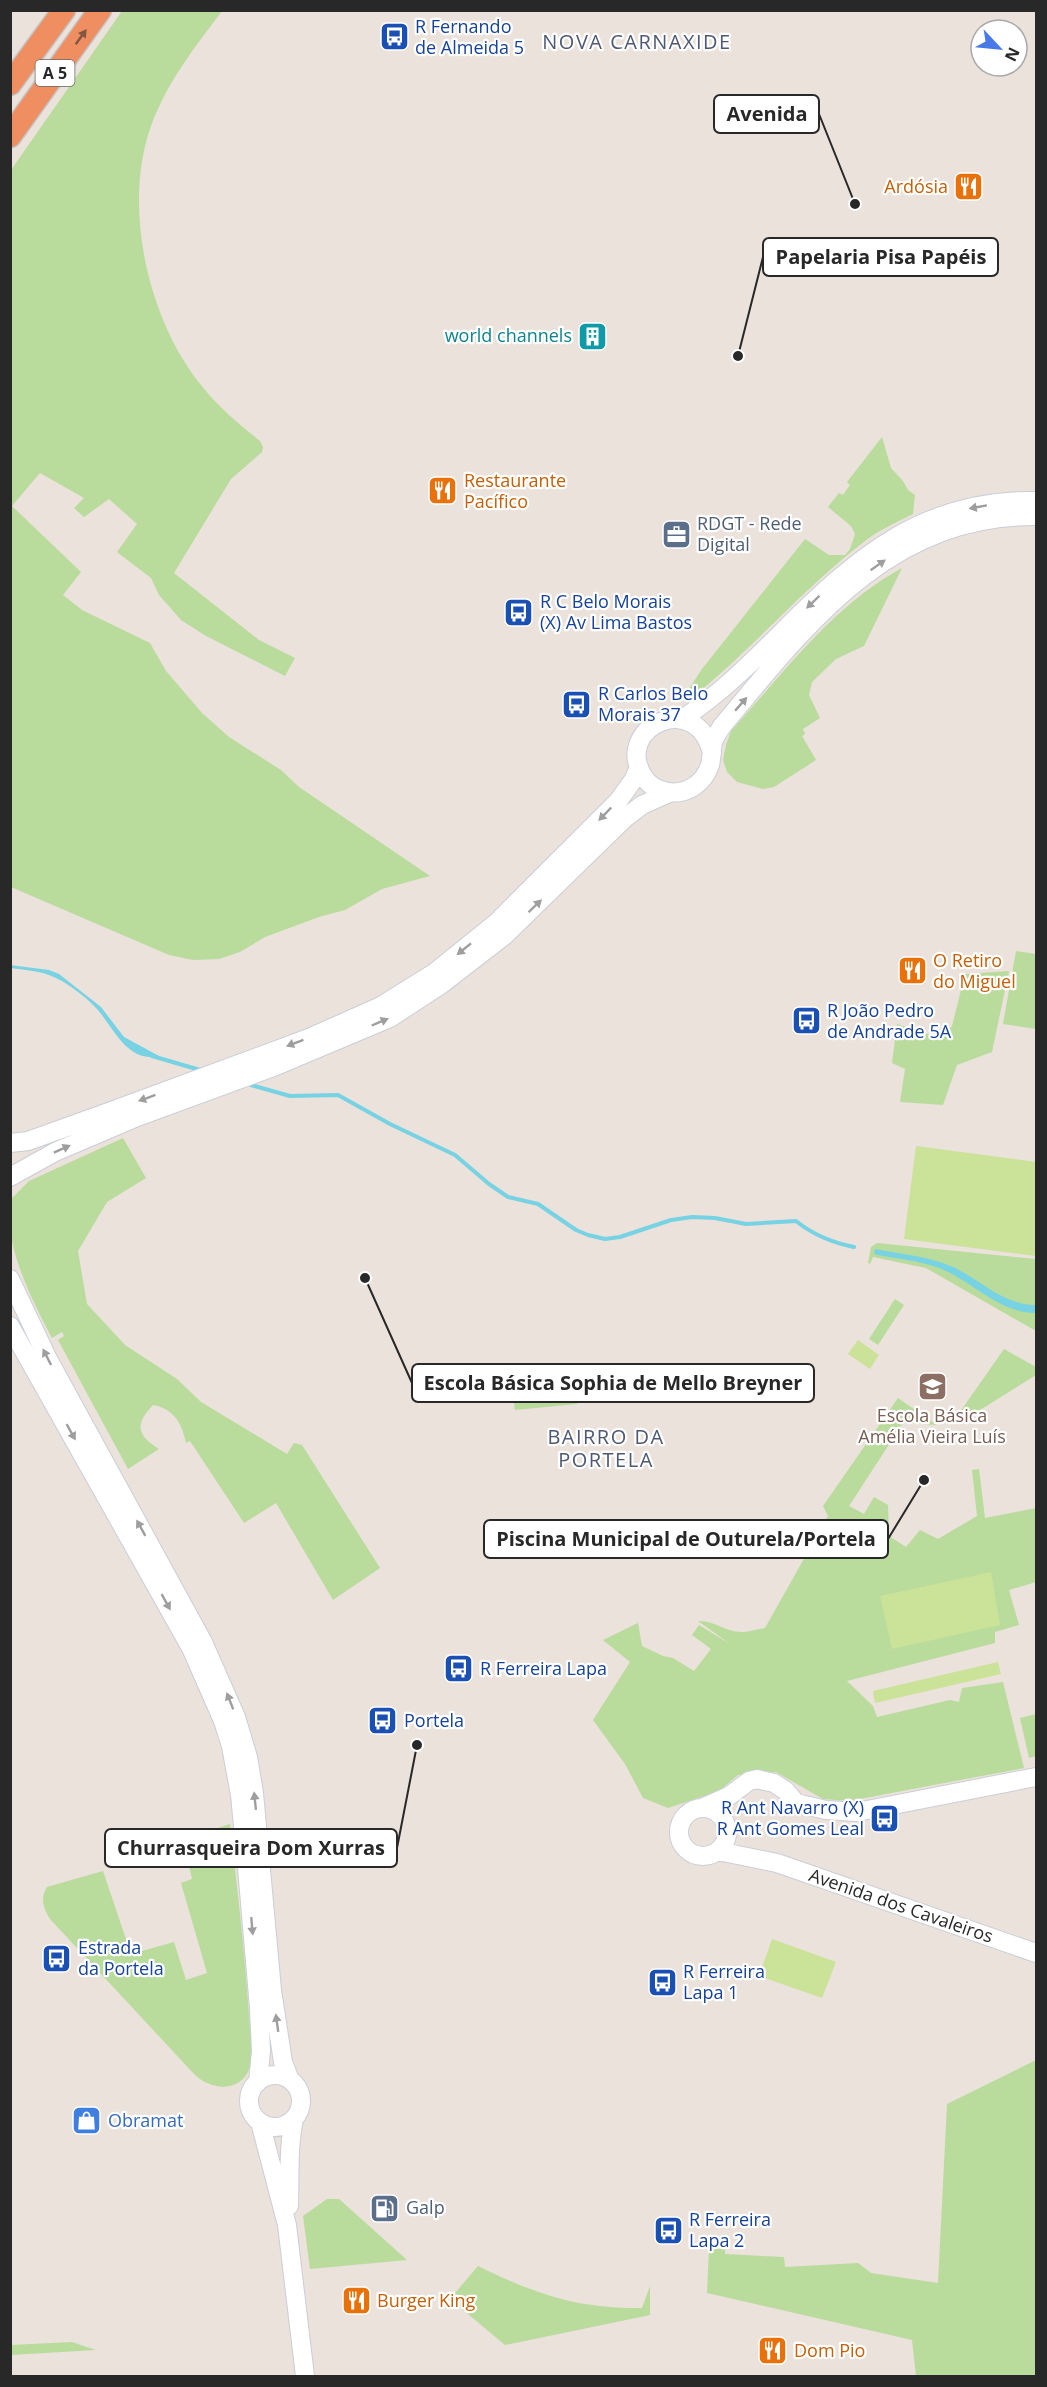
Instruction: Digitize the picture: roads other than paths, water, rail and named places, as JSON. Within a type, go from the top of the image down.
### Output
[{"type":"highway","name":"A 5","points":[[10,84],[64,10]]},
{"type":"highway","name":"A 5","points":[[10,136],[100,10]]},
{"type":"street","points":[[682,719],[737,676],[841,575],[888,540],[947,513],[1003,503],[1036,501]]},
{"type":"street","points":[[10,1177],[55,1152],[137,1117],[276,1066],[390,1018],[442,984],[504,936],[625,818],[642,805],[669,792],[690,790],[699,783],[707,774],[714,741],[722,726],[824,610],[876,566],[905,548],[954,527],[989,519],[1036,516]]},
{"type":"street","points":[[669,792],[654,787],[647,781],[639,767],[637,750],[646,731],[662,720],[682,719],[693,723],[702,731],[709,741],[711,753]]},
{"type":"street","points":[[10,1143],[28,1141],[117,1110],[309,1038],[381,1006],[434,973],[496,923],[619,800],[634,779],[639,767]]},
{"type":"street","points":[[10,1279],[48,1359],[203,1642],[232,1706],[241,1758]]},
{"type":"street","points":[[10,1326],[191,1648],[241,1758],[254,1793],[251,1846],[261,2050],[258,2082],[250,2096],[250,2104],[252,2113],[260,2122],[287,2225],[305,2376]]},
{"type":"street","points":[[729,1796],[723,1846],[710,1855],[697,1855],[690,1852],[681,1842],[679,1827],[682,1820],[694,1810],[729,1796],[749,1781],[765,1780],[786,1791],[796,1803],[826,1810],[857,1812],[1036,1777]]},
{"type":"street","points":[[702,1808],[717,1812],[725,1825]]},
{"type":"street","name":"Avenida dos Cavaleiros","points":[[725,1825],[764,1860]]},
{"type":"street","points":[[251,1846],[283,2062],[290,2080],[298,2088],[301,2100],[294,2119],[288,2154],[291,2176],[287,2225]]},
{"type":"street","name":"Avenida dos Cavaleiros","points":[[718,1851],[764,1860],[1036,1953]]},
{"type":"street","points":[[258,2082],[273,2075],[290,2080]]},
{"type":"street","points":[[260,2122],[274,2127],[294,2119]]},
{"type":"water","points":[[10,965],[49,970],[59,974],[101,1007],[124,1037],[159,1056],[138,1055],[130,1049],[115,1034],[93,1005],[67,984],[45,974],[11,968]]},
{"type":"water","points":[[875,1249],[922,1257],[948,1265],[1011,1300],[1036,1305],[1036,1313],[1010,1308],[939,1268],[874,1254]]},
{"type":"waterway","points":[[152,1056],[200,1070]]},
{"type":"waterway","points":[[251,1085],[290,1096],[338,1095],[390,1124],[455,1155],[508,1197],[538,1204],[576,1230],[588,1235],[605,1239],[620,1237],[671,1220],[692,1217],[715,1218],[746,1224],[796,1221],[824,1237],[854,1247]]},
{"type":"place","name":"R Fernando de Almeida 5","points":[[394,37]]},
{"type":"place","name":"Ardósia","points":[[969,187]]},
{"type":"place","name":"Avenida","points":[[855,204]]},
{"type":"place","name":"world channels","points":[[593,336]]},
{"type":"place","name":"Papelaria Pisa Papéis","points":[[738,356]]},
{"type":"place","name":"Restaurante Pacífico","points":[[443,491]]},
{"type":"place","name":"RDGT - Rede Digital","points":[[676,534]]},
{"type":"place","name":"R C Belo Morais (X) Av Lima Bastos","points":[[519,612]]},
{"type":"place","name":"R Carlos Belo Morais 37","points":[[577,704]]},
{"type":"place","name":"O Retiro do Miguel","points":[[912,971]]},
{"type":"place","name":"R João Pedro de Andrade 5A","points":[[806,1021]]},
{"type":"place","name":"Escola Básica Sophia de Mello Breyner","points":[[365,1278]]},
{"type":"place","name":"Escola Básica Amélia Vieira Luís","points":[[932,1387]]},
{"type":"place","name":"Piscina Municipal de Outurela/Portela","points":[[924,1480]]},
{"type":"place","name":"R Ferreira Lapa","points":[[459,1669]]},
{"type":"place","name":"Portela","points":[[383,1721]]},
{"type":"place","name":"Churrasqueira Dom Xurras","points":[[417,1745]]},
{"type":"place","name":"R Ant Navarro (X) R Ant Gomes Leal","points":[[885,1818]]},
{"type":"place","name":"Estrada da Portela","points":[[57,1958]]},
{"type":"place","name":"R Ferreira Lapa 1","points":[[662,1982]]},
{"type":"place","name":"Obramat","points":[[87,2121]]},
{"type":"place","name":"Galp","points":[[385,2208]]},
{"type":"place","name":"R Ferreira Lapa 2","points":[[668,2230]]},
{"type":"place","name":"Burger King","points":[[356,2301]]},
{"type":"place","name":"Dom Pio","points":[[773,2351]]},
{"type":"district","name":"NOVA CARNAXIDE","points":[[637,42]]},
{"type":"district","name":"BAIRRO DA PORTELA","points":[[606,1448]]}]
